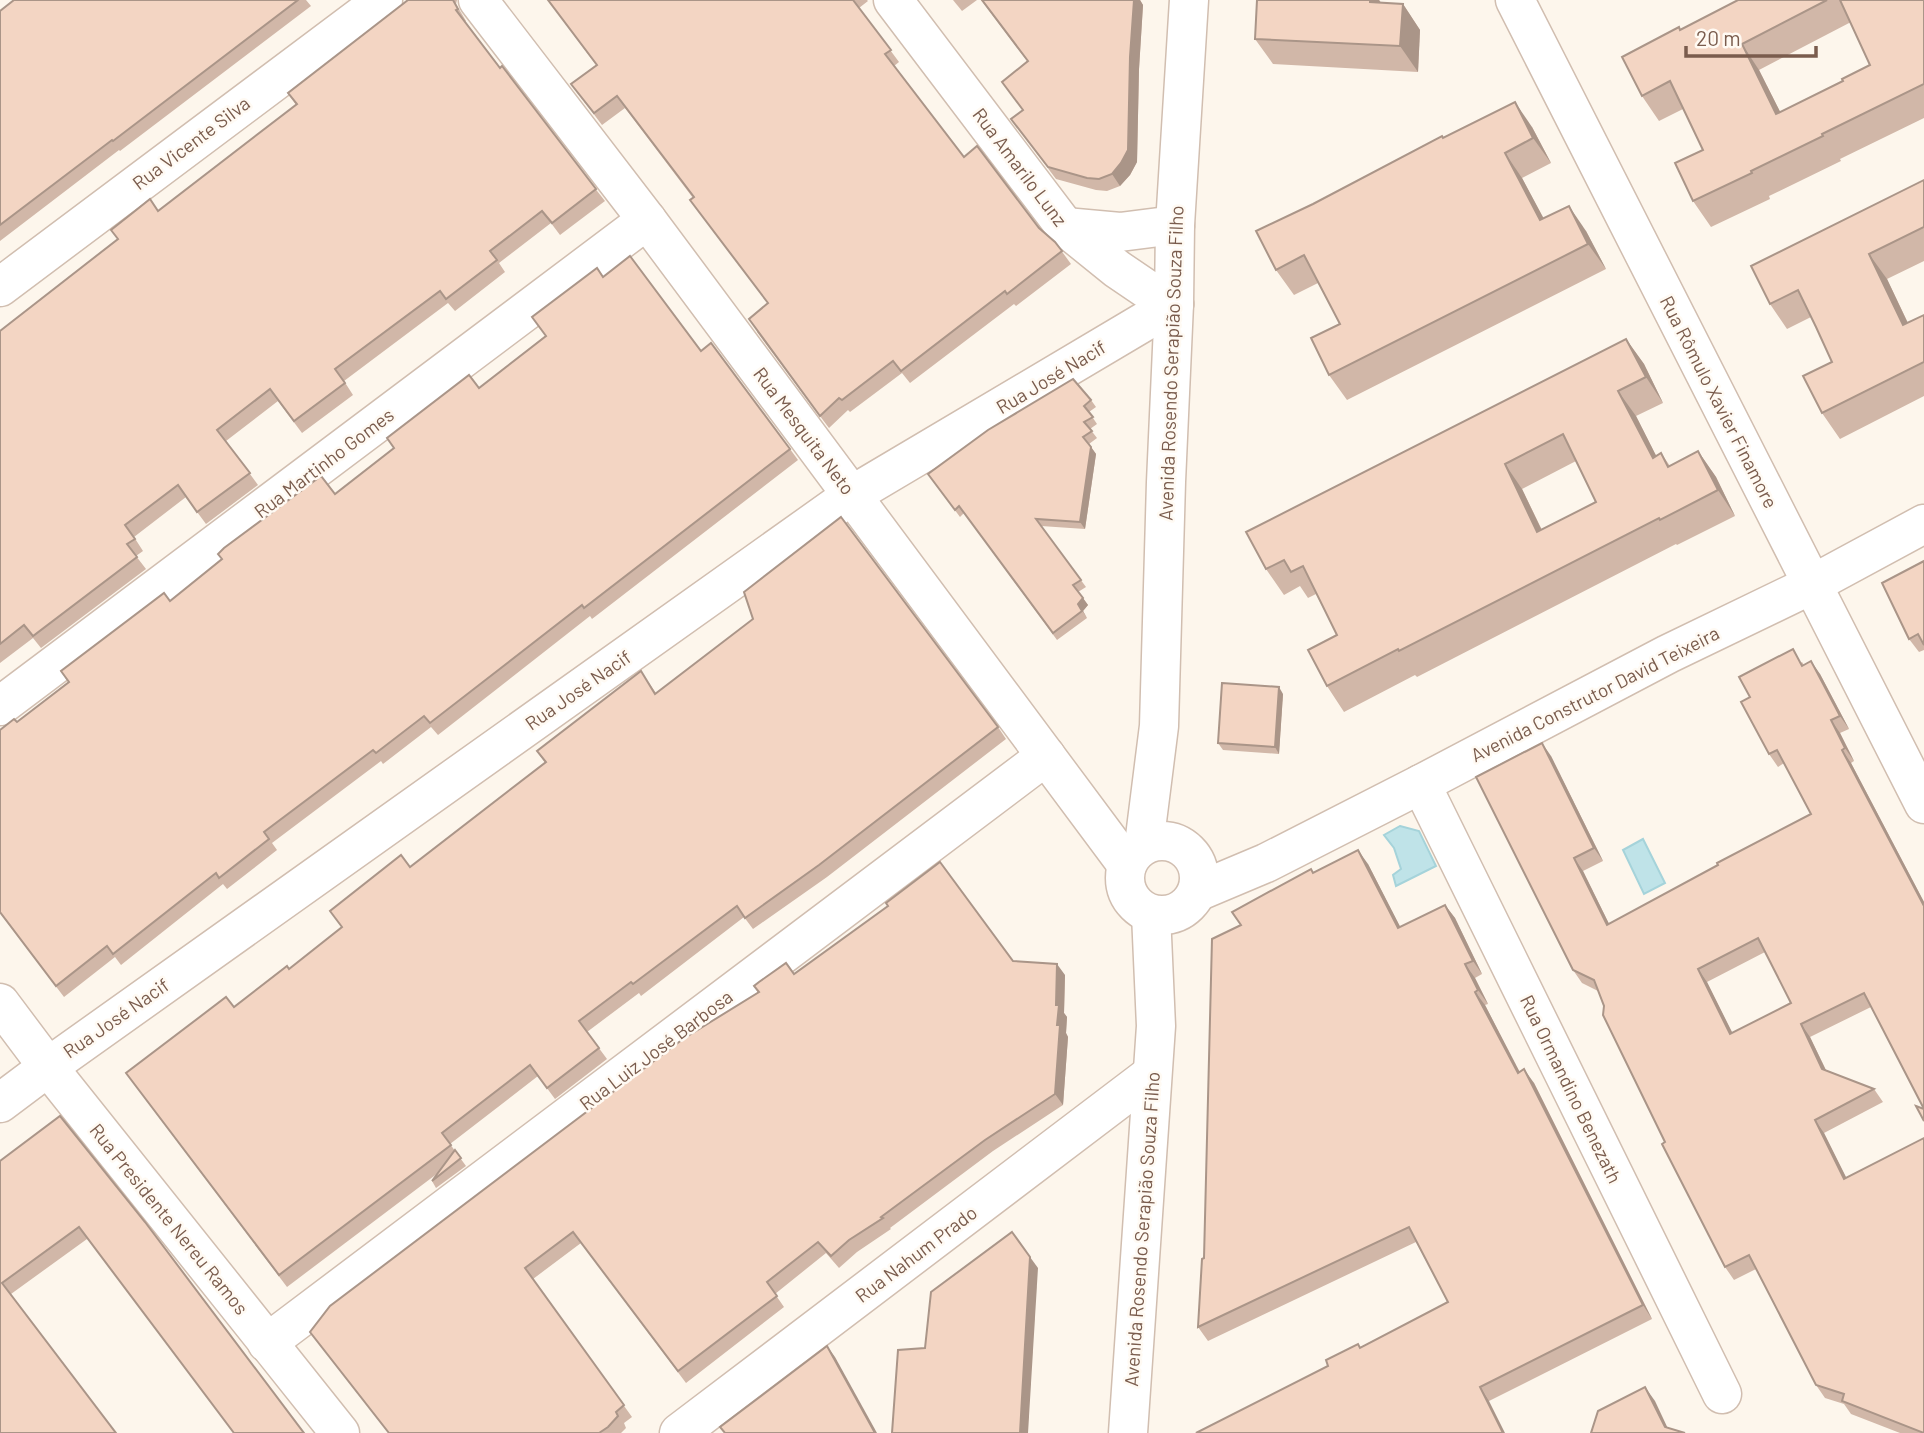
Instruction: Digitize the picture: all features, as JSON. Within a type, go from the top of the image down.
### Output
[{"type":"street","name":"Rua Vicente Silva","points":[[0,287],[383,0]]},
{"type":"street","name":"Rua Mesquita Neto","points":[[478,0],[647,220],[1046,757],[1146,850]]},
{"type":"street","name":"Rua Amarilo Lunz","points":[[893,0],[1065,228],[1117,269],[1174,304]]},
{"type":"street","name":"Avenida Rosendo Serapião Souza Filho","points":[[1146,850],[1159,726],[1175,225],[1189,0]]},
{"type":"street","name":"Rua Rômulo Xavier Finamore","points":[[1515,0],[1924,804]]},
{"type":"street","name":"Rua Martinho Gomes","points":[[0,706],[647,220]]},
{"type":"street","points":[[1065,228],[1120,232],[1175,225]]},
{"type":"street","name":"Rua José Nacif","points":[[0,1103],[852,495],[1174,304]]},
{"type":"street","name":"Avenida Construtor David Teixeira","points":[[1182,895],[1266,863],[1924,524]]},
{"type":"street","name":"Rua Luiz José Barbosa","points":[[267,1343],[1046,757]]},
{"type":"street","name":"Rua Ormandino Benezath","points":[[1421,784],[1722,1394]]},
{"type":"street","points":[[1181,846],[1191,854],[1182,895],[1140,908],[1131,899],[1125,877],[1146,850],[1181,846]]},
{"type":"street","name":"Avenida Rosendo Serapião Souza Filho","points":[[1128,1433],[1156,1026],[1182,895]]},
{"type":"street","name":"Rua Presidente Nereu Ramos","points":[[0,1003],[47,1067],[341,1433]]},
{"type":"street","name":"Rua Nahum Prado","points":[[679,1433],[1153,1074]]},
{"type":"water","points":[[1400,826],[1419,831],[1436,866],[1396,886],[1393,875],[1401,869],[1394,848],[1384,835]]},
{"type":"water","points":[[1643,839],[1665,883],[1644,894],[1623,850]]},
{"type":"building","points":[[14,0],[298,0],[0,225],[0,11]]},
{"type":"building","points":[[408,0],[453,0],[458,9],[456,10],[596,189],[552,223],[542,211],[490,251],[497,260],[446,299],[440,291],[335,369],[345,383],[294,421],[270,389],[217,430],[250,473],[197,512],[178,485],[125,525],[135,539],[127,544],[137,557],[33,636],[24,625],[0,644],[0,331],[118,239],[111,230],[150,199],[158,211],[297,104],[288,93]]},
{"type":"building","points":[[548,0],[853,0],[891,50],[885,54],[964,157],[977,146],[1039,228],[1062,251],[901,371],[893,361],[842,400],[839,398],[820,416],[749,319],[768,303],[690,200],[694,197],[617,96],[594,113],[571,84],[597,65]]},
{"type":"building","points":[[982,0],[1134,0],[1128,150],[1112,174],[1099,179],[1087,178],[1048,167],[1011,119],[1023,110],[1002,82],[1028,61]]},
{"type":"building","points":[[1257,0],[1370,0],[1403,4],[1400,46],[1255,39]]},
{"type":"building","points":[[1738,0],[1827,0],[1742,44],[1776,114],[1870,65],[1840,0],[1924,0],[1924,84],[1693,201],[1675,163],[1703,150],[1670,81],[1642,96],[1622,57]]},
{"type":"building","points":[[1515,102],[1533,138],[1505,153],[1540,220],[1569,206],[1588,244],[1329,375],[1311,338],[1340,324],[1304,255],[1276,270],[1256,231],[1442,136],[1443,138]]},
{"type":"building","points":[[1924,180],[1924,227],[1869,254],[1903,325],[1924,315],[1924,362],[1822,413],[1803,376],[1832,362],[1816,327],[1798,290],[1770,304],[1751,266]]},
{"type":"building","points":[[630,256],[701,351],[711,343],[790,449],[430,723],[424,716],[376,753],[373,750],[264,832],[269,839],[219,878],[216,873],[113,954],[107,946],[56,986],[0,912],[0,730],[14,719],[17,722],[69,682],[61,671],[164,593],[170,601],[222,559],[218,554],[224,548],[321,476],[335,494],[394,448],[387,438],[469,375],[479,388],[546,336],[532,317],[597,268],[603,277]]},
{"type":"building","points":[[1626,339],[1646,377],[1618,391],[1653,458],[1661,453],[1668,467],[1698,451],[1718,490],[1327,686],[1308,650],[1337,635],[1303,566],[1291,572],[1284,560],[1266,569],[1246,532]],"holes":[[[1563,434],[1596,502],[1537,532],[1505,464]]]},
{"type":"building","points":[[1073,379],[1091,400],[1084,406],[1093,417],[1084,422],[1092,431],[1083,437],[1091,447],[1080,522],[1036,519],[1081,580],[1073,585],[1083,598],[1078,604],[1082,611],[1053,633],[959,506],[955,510],[928,474],[988,430]]},
{"type":"building","points":[[841,517],[998,727],[819,865],[745,918],[737,906],[579,1021],[599,1048],[547,1088],[530,1065],[442,1133],[451,1145],[279,1275],[126,1073],[226,997],[234,1007],[287,966],[289,969],[342,927],[330,911],[401,855],[410,867],[546,762],[537,751],[641,671],[655,694],[753,619],[744,592]]},
{"type":"building","points":[[1924,561],[1924,645],[1918,634],[1909,639],[1882,583]]},
{"type":"building","points":[[1793,649],[1802,666],[1811,661],[1840,716],[1831,720],[1845,748],[1842,750],[1924,906],[1924,1109],[1864,993],[1801,1024],[1822,1069],[1874,1089],[1815,1120],[1844,1179],[1924,1138],[1924,1433],[1842,1401],[1844,1394],[1816,1385],[1749,1255],[1725,1267],[1662,1144],[1665,1142],[1603,1015],[1604,1006],[1594,980],[1573,970],[1476,777],[1542,743],[1594,848],[1574,858],[1607,925],[1811,814],[1777,750],[1769,754],[1741,702],[1750,697],[1739,677]],"holes":[[[1758,938],[1791,1003],[1730,1034],[1698,969]]]},
{"type":"building","points":[[1222,683],[1279,687],[1275,747],[1218,743]]},
{"type":"building","points":[[1358,850],[1398,928],[1445,905],[1473,961],[1465,964],[1478,990],[1475,992],[1518,1073],[1524,1069],[1643,1305],[1480,1387],[1503,1433],[1196,1433],[1328,1366],[1326,1360],[1358,1344],[1360,1348],[1448,1302],[1409,1227],[1198,1327],[1204,1258],[1212,939],[1241,925],[1232,912],[1311,869],[1313,873]]},
{"type":"building","points":[[940,862],[1013,961],[1057,964],[1056,1005],[1059,1005],[1057,1025],[1060,1025],[1055,1094],[985,1140],[831,1256],[818,1242],[767,1282],[777,1296],[678,1371],[573,1232],[525,1268],[624,1405],[616,1412],[618,1416],[608,1427],[599,1433],[389,1433],[310,1332],[330,1306],[683,1039],[759,992],[754,986],[759,982],[786,963],[794,974],[888,906],[886,903]]},
{"type":"building","points":[[1916,1106],[1924,1109],[1924,1121]]},
{"type":"building","points":[[60,1116],[145,1222],[304,1433],[234,1433],[79,1227],[2,1283],[116,1433],[0,1433],[0,1161]]},
{"type":"building","points":[[455,1150],[461,1158],[432,1181]]},
{"type":"building","points":[[1012,1232],[1030,1257],[1020,1433],[892,1433],[898,1350],[925,1348],[931,1292]]},
{"type":"building","points":[[827,1346],[875,1433],[725,1433],[720,1427]]},
{"type":"building","points":[[1645,1387],[1665,1427],[1685,1433],[1591,1433],[1598,1411]]}]
